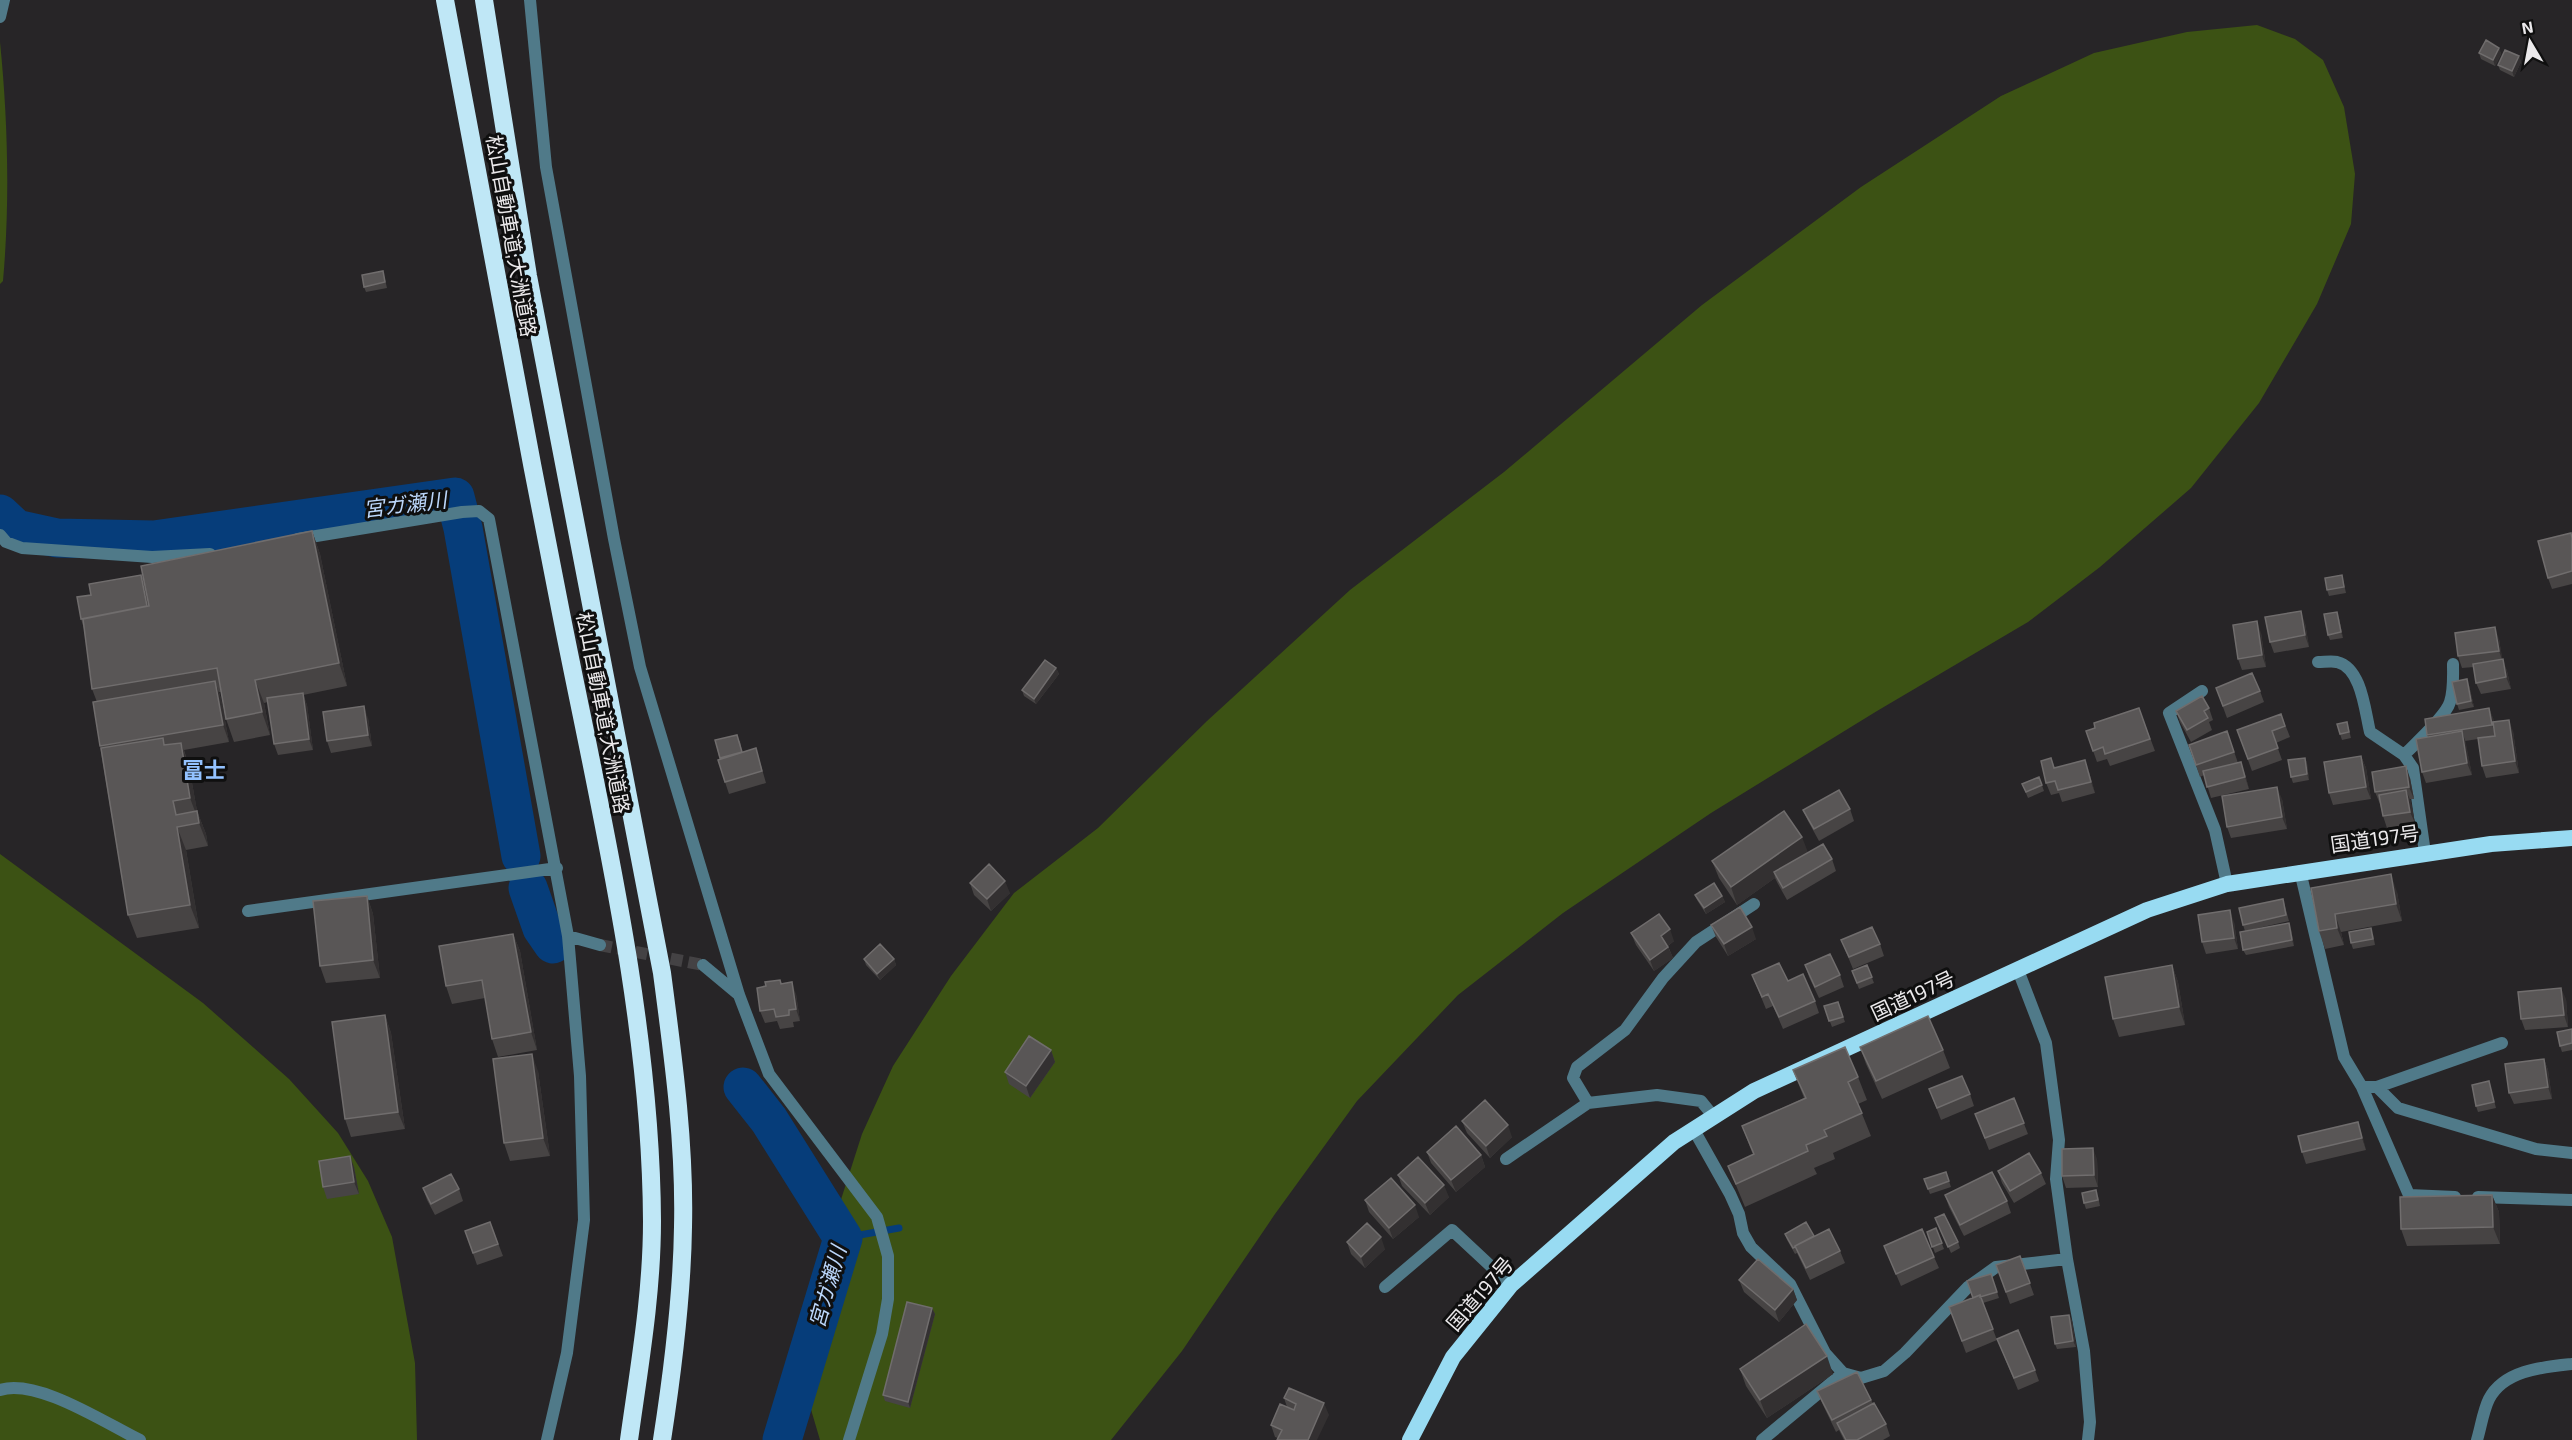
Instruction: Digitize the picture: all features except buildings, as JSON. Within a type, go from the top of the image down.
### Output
[{"type":"highway","name":"松山自動車道;大洲道路","points":[[446,0],[496,286],[613,878],[630,978],[651,1157],[652,1226],[647,1306],[629,1440]]},
{"type":"highway","name":"松山自動車道;大洲道路","points":[[484,0],[528,276],[662,973],[676,1081],[682,1154],[684,1227],[675,1356],[662,1440]]},
{"type":"highway","name":"国道197号","points":[[1410,1440],[1453,1357],[1511,1285],[1674,1142],[1754,1091],[2147,910],[2227,884],[2300,871],[2491,844],[2572,838]]},
{"type":"highway","points":[[616,1440],[641,1354]]},
{"type":"street","points":[[0,17],[4,0]]},
{"type":"street","points":[[530,0],[546,167],[614,539],[640,667],[739,995],[769,1074],[877,1216],[888,1256],[888,1299],[882,1334],[849,1440]]},
{"type":"street","points":[[289,541],[462,512],[479,511],[489,519],[557,868],[568,936],[580,1076],[584,1220],[567,1353],[546,1440]]},
{"type":"street","points":[[0,535],[6,542],[22,548],[152,557],[220,553]]},
{"type":"street","points":[[2318,662],[2338,662],[2349,668],[2356,679],[2370,732],[2404,755],[2413,768],[2425,853]]},
{"type":"street","points":[[2404,755],[2439,719],[2450,703],[2454,681],[2453,664]]},
{"type":"street","points":[[2202,691],[2169,714],[2215,830],[2227,884]]},
{"type":"street","points":[[248,911],[557,868]]},
{"type":"street","points":[[2300,871],[2344,1057],[2362,1087],[2409,1195],[2572,1200]]},
{"type":"street","points":[[1588,1103],[1573,1078],[1577,1067],[1625,1030],[1663,978],[1696,942],[1754,904]]},
{"type":"street","points":[[568,936],[600,945]]},
{"type":"street","points":[[703,965],[739,995]]},
{"type":"street","points":[[2018,970],[2046,1043],[2059,1140],[2056,1179],[2067,1259],[2084,1351],[2090,1422],[2088,1440]]},
{"type":"street","points":[[2362,1087],[2377,1087],[2502,1043]]},
{"type":"street","points":[[2377,1087],[2398,1108],[2536,1149],[2572,1153]]},
{"type":"street","points":[[1506,1159],[1588,1103],[1657,1095],[1701,1101],[1714,1117]]},
{"type":"street","points":[[1694,1130],[1730,1194],[1739,1214],[1743,1233],[1751,1247],[1790,1284],[1825,1353],[1843,1373],[1861,1378],[1884,1371],[1905,1353],[1968,1287],[1996,1267],[2067,1259]]},
{"type":"street","points":[[1385,1287],[1452,1230],[1511,1285]]},
{"type":"street","points":[[2477,1440],[2489,1399],[2501,1384],[2534,1368],[2572,1364]]},
{"type":"street","points":[[1762,1440],[1843,1373]]},
{"type":"street","points":[[0,1390],[8,1388],[39,1390],[140,1440]]},
{"type":"green space","points":[[2257,25],[2295,39],[2323,60],[2344,107],[2355,174],[2351,224],[2317,304],[2259,403],[2191,488],[2100,567],[2028,622],[1711,813],[1563,913],[1458,995],[1357,1101],[1275,1214],[1182,1351],[1111,1440],[820,1440],[807,1396],[807,1358],[811,1319],[823,1281],[837,1212],[862,1134],[893,1066],[951,976],[1014,893],[1098,828],[1207,721],[1350,590],[1504,472],[1702,305],[1861,187],[2001,96],[2094,53],[2187,32]]},
{"type":"green space","points":[[0,42],[5,102],[7,191],[3,281],[0,284]]},
{"type":"green space","points":[[0,854],[203,1003],[289,1079],[338,1133],[368,1181],[392,1237],[415,1363],[417,1440],[0,1440]]},
{"type":"waterway","name":"宮ガ瀬川","points":[[0,514],[16,529],[57,538],[154,540],[455,497],[463,528],[521,856]]},
{"type":"waterway","name":"宮ガ瀬川","points":[[528,888],[542,928],[553,944]]},
{"type":"waterway","name":"宮ガ瀬川","points":[[743,1087],[769,1120],[843,1238],[782,1440]]},
{"type":"waterway","points":[[843,1238],[899,1228]]},
{"type":"tunnel","points":[[600,945],[703,965]]},
{"type":"district","name":"冨士","points":[[204,770]]}]
